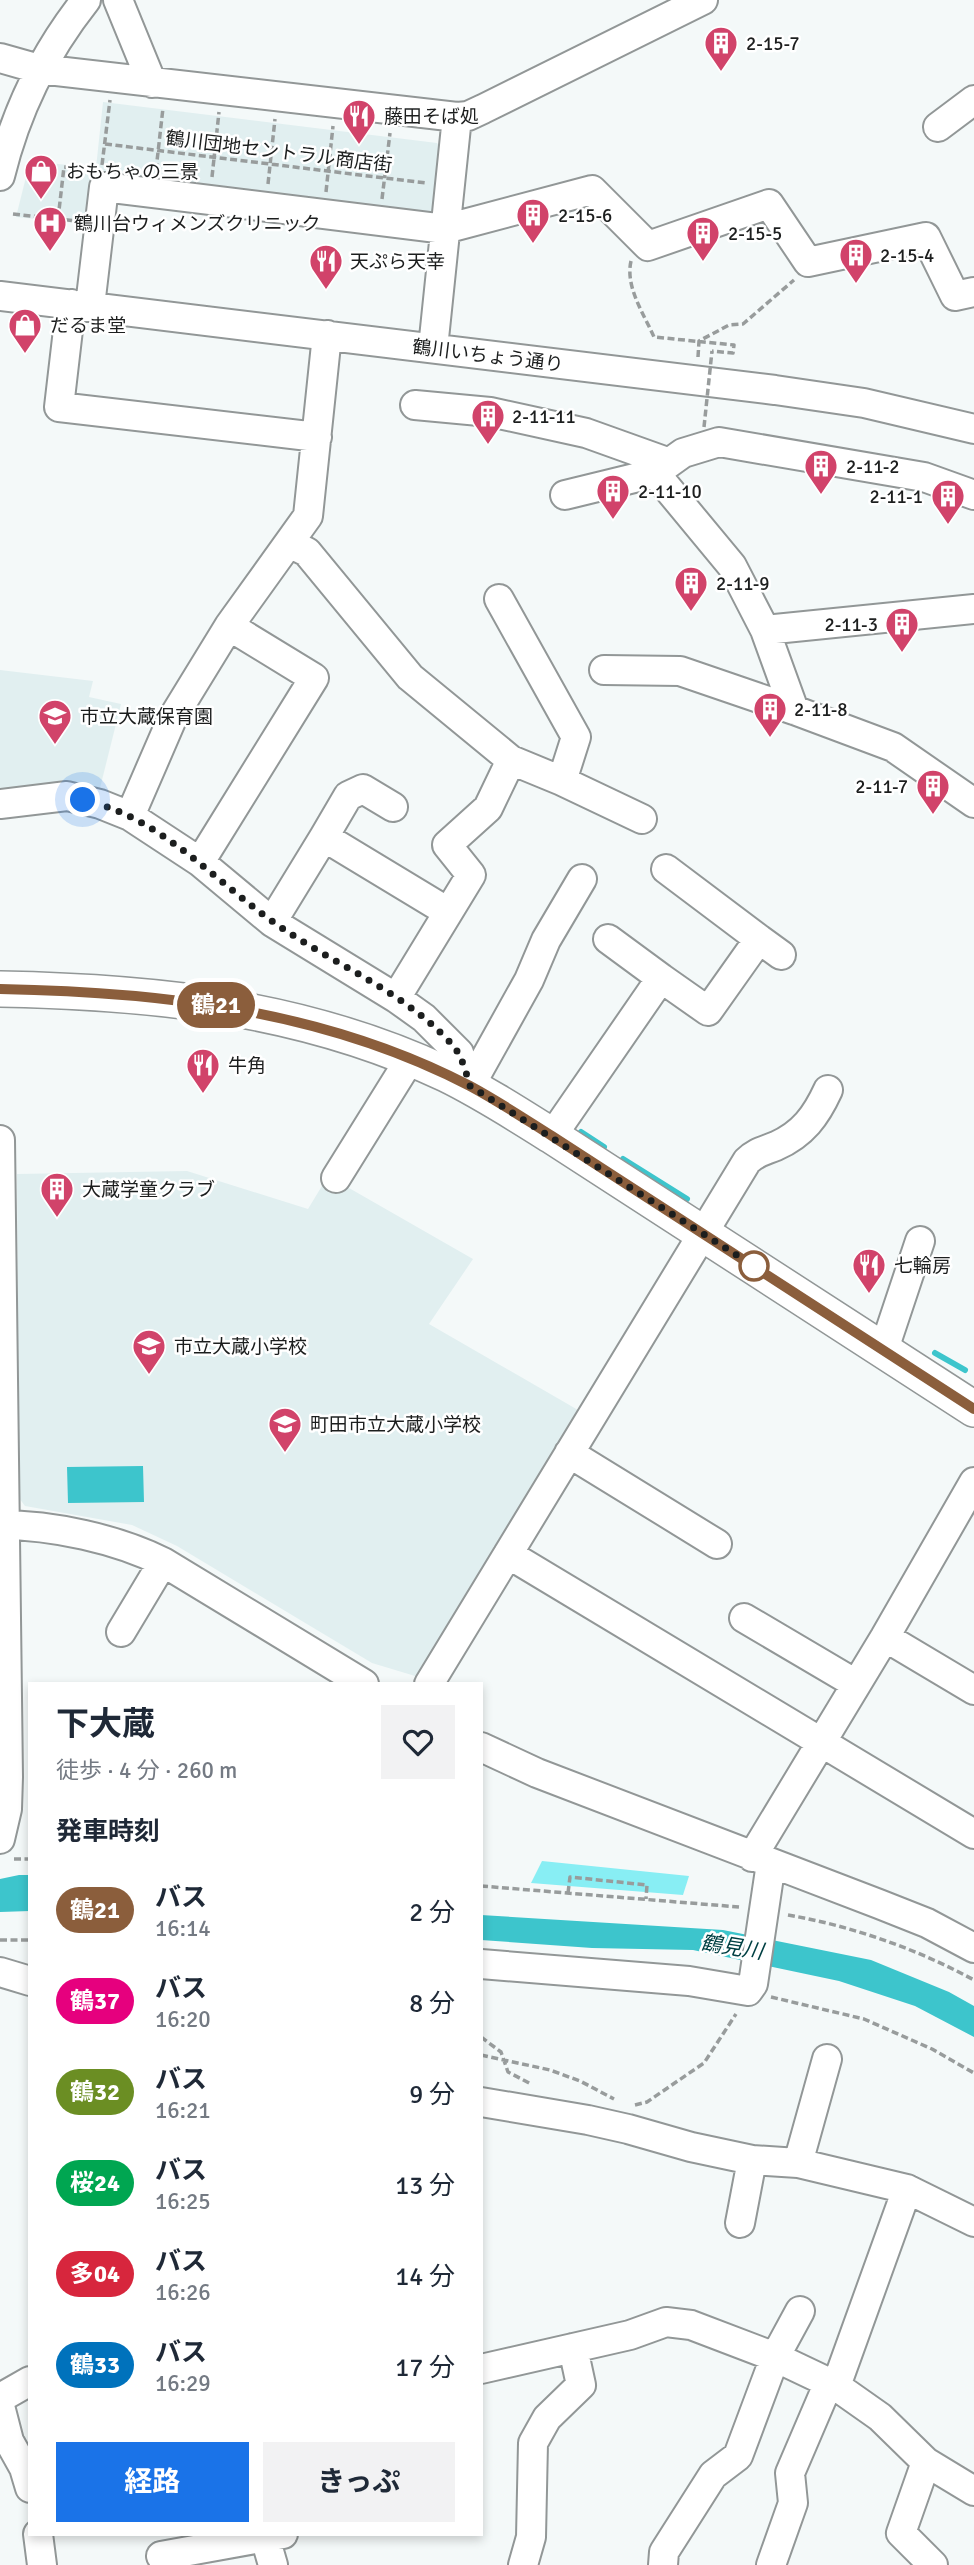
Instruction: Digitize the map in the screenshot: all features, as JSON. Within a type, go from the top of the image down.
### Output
[{"type":"main road","points":[[0,989],[119,993],[223,1006],[317,1027],[410,1059],[470,1086],[552,1136],[974,1409]]},
{"type":"street","points":[[0,176],[8,145],[39,69],[62,31],[86,0]]},
{"type":"street","points":[[118,0],[158,93]]},
{"type":"street","points":[[0,58],[39,69],[158,93],[457,117],[468,116],[484,109],[703,0]]},
{"type":"street","points":[[938,127],[974,100]]},
{"type":"street","points":[[433,348],[457,117]]},
{"type":"street","points":[[317,437],[59,407],[99,224],[103,179],[154,193],[445,229],[592,190],[648,246],[769,204],[808,262],[926,237],[955,296],[974,292]]},
{"type":"street","name":"鶴川いちょう通り","points":[[0,296],[863,403],[974,429]]},
{"type":"street","points":[[130,816],[172,719],[229,626],[308,516],[327,335]]},
{"type":"street","points":[[415,405],[490,412],[586,433],[661,468],[732,566],[765,630],[794,710]]},
{"type":"street","points":[[565,495],[661,468],[682,453],[719,442],[924,477],[974,495]]},
{"type":"street","points":[[289,542],[307,552],[410,677],[511,760],[562,781],[642,820]]},
{"type":"street","points":[[499,599],[576,737],[562,781]]},
{"type":"street","points":[[765,630],[974,609]]},
{"type":"street","points":[[200,863],[314,678],[229,626]]},
{"type":"street","points":[[604,670],[680,671],[794,710],[893,747],[974,803]]},
{"type":"street","points":[[396,998],[471,875],[447,845],[488,808],[511,760]]},
{"type":"street","points":[[272,922],[348,796],[363,789],[393,807]]},
{"type":"street","points":[[0,804],[67,796],[100,804],[130,816],[200,863],[272,922],[424,1018],[459,1053],[470,1086]]},
{"type":"street","points":[[324,837],[448,912]]},
{"type":"street","points":[[608,939],[708,1011],[770,947],[666,869]]},
{"type":"street","points":[[470,1086],[529,980],[546,940],[582,879]]},
{"type":"street","points":[[552,1136],[661,978]]},
{"type":"street","points":[[336,1178],[410,1059]]},
{"type":"street","points":[[430,1682],[747,1161],[757,1152],[774,1147],[806,1128],[828,1090]]},
{"type":"street","points":[[0,1140],[3,1647],[8,1777],[5,1849]]},
{"type":"street","points":[[884,1349],[920,1241]]},
{"type":"street","points":[[569,1453],[717,1544]]},
{"type":"street","points":[[483,1964],[750,1988],[765,1913],[762,1860],[822,1741],[974,1482]]},
{"type":"street","points":[[2,1525],[106,1539],[138,1549],[361,1682]]},
{"type":"street","points":[[508,1554],[974,1834]]},
{"type":"street","points":[[121,1632],[163,1562]]},
{"type":"street","points":[[744,1618],[856,1684]]},
{"type":"street","points":[[885,1637],[974,1690]]},
{"type":"street","points":[[483,1748],[537,1773],[927,1923],[974,1948]]},
{"type":"street","points":[[0,1972],[28,1980]]},
{"type":"street","points":[[798,2163],[827,2059]]},
{"type":"street","points":[[483,2102],[628,2129],[691,2147],[752,2160],[798,2163],[907,2189],[974,2222]]},
{"type":"street","points":[[740,2223],[752,2160]]},
{"type":"street","points":[[771,2565],[793,2503],[790,2473],[833,2384],[907,2189]]},
{"type":"street","points":[[663,2565],[664,2552],[713,2475],[738,2456],[775,2357],[800,2311]]},
{"type":"street","points":[[483,2369],[630,2335],[666,2322],[691,2325],[775,2357],[833,2384],[880,2417],[926,2462],[974,2491]]},
{"type":"street","points":[[523,2565],[531,2537],[533,2442],[547,2418],[581,2385],[573,2348]]},
{"type":"street","points":[[0,2398],[28,2382]]},
{"type":"street","points":[[0,2406],[4,2442],[24,2468],[28,2481]]},
{"type":"street","points":[[926,2462],[901,2533],[933,2565]]},
{"type":"street","points":[[38,2536],[42,2565]]},
{"type":"street","points":[[161,2556],[266,2536]]},
{"type":"street","points":[[271,2536],[272,2565]]},
{"type":"path","points":[[154,193],[158,150],[158,93]]},
{"type":"path","points":[[58,219],[64,166],[103,179],[111,96]]},
{"type":"path","points":[[209,200],[220,110]]},
{"type":"path","points":[[265,207],[276,117]]},
{"type":"path","points":[[323,214],[333,124]]},
{"type":"path","points":[[380,221],[390,131]]},
{"type":"path","name":"鶴川団地セントラル商店街","points":[[105,144],[450,186]]},
{"type":"path","points":[[13,215],[99,224]]},
{"type":"path","points":[[638,236],[629,271],[630,283],[654,337],[734,345],[733,353],[712,351],[704,426]]},
{"type":"path","points":[[699,341],[729,325],[743,324],[804,271],[808,262]]},
{"type":"path","points":[[698,359],[699,341]]},
{"type":"path","points":[[5,1849],[28,1858]]},
{"type":"path","points":[[568,1894],[570,1877],[647,1885],[646,1899]]},
{"type":"path","points":[[483,1886],[646,1899],[765,1913],[836,1925],[877,1938],[974,1980]]},
{"type":"path","points":[[0,1940],[28,1940]]},
{"type":"path","points":[[483,2056],[550,2070],[580,2081],[625,2105],[643,2103],[704,2063],[746,1999],[750,1988],[864,2019],[932,2049],[974,2073]]},
{"type":"path","points":[[483,2038],[494,2044],[505,2061],[508,2072],[536,2087]]},
{"type":"shaded area","points":[[103,102],[437,143],[445,154],[437,222],[101,182],[96,225],[16,217],[30,161],[96,168]]},
{"type":"shaded area","name":"市立大蔵保育園","points":[[0,670],[93,681],[89,697],[121,704],[100,788],[94,792],[0,794]]},
{"type":"shaded area","name":"町田市立大蔵小学校","points":[[187,1171],[308,1209],[328,1176],[473,1259],[429,1324],[578,1410],[422,1672],[415,1676],[372,1663],[177,1546],[132,1525],[25,1506],[19,1498],[17,1174]]},
{"type":"shaded area","points":[[542,1861],[689,1876],[683,1895],[531,1883]]},
{"type":"water","points":[[143,1466],[144,1502],[68,1503],[67,1467]]},
{"type":"water","points":[[28,1875],[28,1911],[0,1912],[0,1879]]},
{"type":"water","name":"鶴見川","points":[[483,1915],[723,1930],[871,1960],[949,1992],[974,2006],[974,2037],[915,2006],[839,1981],[693,1950],[592,1948],[483,1940]]},
{"type":"waterway","points":[[581,1132],[604,1147]]},
{"type":"waterway","points":[[623,1159],[687,1199]]},
{"type":"waterway","points":[[935,1353],[965,1370]]},
{"type":"bus line","name":"鶴21","points":[[0,989],[119,993],[223,1006],[317,1027],[365,1042],[444,1073],[552,1136],[974,1409]]},
{"type":"place","name":"2-15-7","points":[[721,73]]},
{"type":"place","name":"藤田そば処","points":[[359,146]]},
{"type":"place","name":"おもちゃの三景","points":[[41,201]]},
{"type":"place","name":"2-15-6","points":[[533,245]]},
{"type":"place","name":"鶴川台ウィメンズクリニック","points":[[50,253]]},
{"type":"place","name":"2-15-5","points":[[703,263]]},
{"type":"place","name":"2-15-4","points":[[856,285]]},
{"type":"place","name":"天ぷら天幸","points":[[326,291]]},
{"type":"place","name":"だるま堂","points":[[25,355]]},
{"type":"place","name":"2-11-11","points":[[488,446]]},
{"type":"place","name":"2-11-2","points":[[821,496]]},
{"type":"place","name":"2-11-10","points":[[613,521]]},
{"type":"place","name":"2-11-1","points":[[948,526]]},
{"type":"place","name":"2-11-9","points":[[691,613]]},
{"type":"place","name":"2-11-3","points":[[902,654]]},
{"type":"place","name":"2-11-8","points":[[770,739]]},
{"type":"place","name":"市立大蔵保育園","points":[[55,746]]},
{"type":"place","name":"2-11-7","points":[[933,816]]},
{"type":"place","name":"牛角","points":[[203,1095]]},
{"type":"place","name":"大蔵学童クラブ","points":[[57,1219]]},
{"type":"place","name":"七輪房","points":[[869,1295]]},
{"type":"place","name":"市立大蔵小学校","points":[[149,1376]]},
{"type":"place","name":"町田市立大蔵小学校","points":[[285,1454]]},
{"type":"route","points":[[83,800],[130,816],[200,863],[288,933],[396,998],[424,1018],[459,1053],[470,1086],[754,1266]]}]
